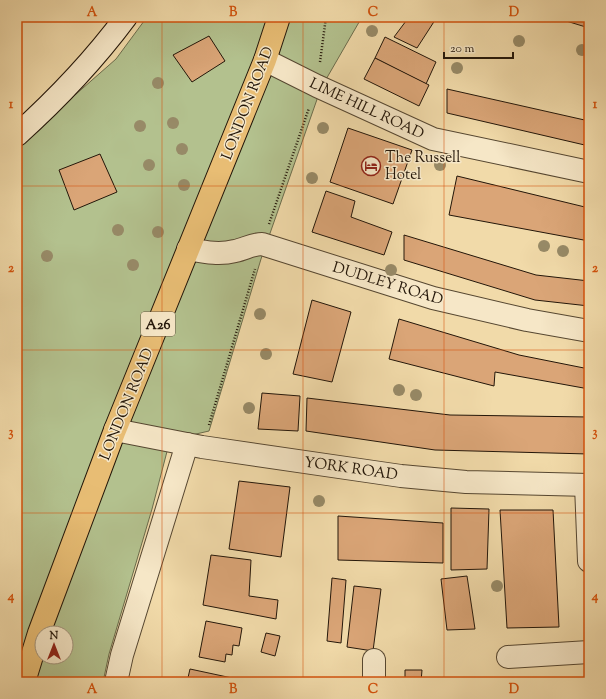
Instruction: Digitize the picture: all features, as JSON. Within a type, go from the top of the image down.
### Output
[{"type":"highway","name":"LONDON ROAD","points":[[24,682],[39,633],[115,430],[265,60],[279,17]]},
{"type":"street","points":[[17,135],[64,90],[126,17]]},
{"type":"street","name":"LIME HILL ROAD","points":[[265,60],[317,86],[433,139],[589,172]]},
{"type":"street","name":"DUDLEY ROAD","points":[[188,249],[220,254],[237,251],[255,244],[262,244],[433,298],[527,320],[589,331]]},
{"type":"street","name":"YORK ROAD","points":[[115,430],[187,444],[401,476],[466,482],[587,485]]},
{"type":"street","points":[[116,682],[122,655],[187,444]]},
{"type":"street","points":[[587,485],[589,561]]},
{"type":"street","points":[[508,658],[589,652]]},
{"type":"street","points":[[374,660],[374,682]]},
{"type":"green space","points":[[147,17],[362,17],[321,88],[261,259],[209,431],[170,440],[152,509],[109,654],[103,682],[17,682],[17,146],[116,59]]},
{"type":"building","points":[[409,17],[437,17],[417,48],[394,37]]},
{"type":"building","points":[[564,17],[589,17],[589,28],[563,20]]},
{"type":"building","points":[[209,36],[225,61],[192,82],[173,55]]},
{"type":"building","points":[[385,37],[436,62],[426,84],[375,58]]},
{"type":"building","points":[[375,58],[429,85],[419,106],[364,79]]},
{"type":"building","points":[[447,89],[589,121],[589,146],[447,113]]},
{"type":"building","name":"The Russell Hotel","points":[[348,128],[412,150],[393,204],[330,182]]},
{"type":"building","points":[[100,154],[117,192],[74,210],[59,170]]},
{"type":"building","points":[[457,176],[589,208],[589,241],[449,215]]},
{"type":"building","points":[[326,191],[355,201],[351,217],[392,232],[384,255],[312,232]]},
{"type":"building","points":[[404,235],[536,275],[589,281],[589,306],[535,300],[404,260]]},
{"type":"building","points":[[312,300],[351,312],[332,382],[293,374]]},
{"type":"building","points":[[399,319],[519,355],[589,369],[589,389],[495,372],[494,386],[389,359]]},
{"type":"building","points":[[262,393],[300,396],[298,431],[258,429]]},
{"type":"building","points":[[307,398],[450,415],[589,417],[589,454],[435,450],[306,431]]},
{"type":"building","points":[[239,481],[290,487],[281,557],[229,549]]},
{"type":"building","points":[[451,508],[489,509],[487,569],[451,570]]},
{"type":"building","points":[[500,510],[553,510],[559,627],[507,628]]},
{"type":"building","points":[[338,516],[443,523],[443,563],[338,560]]},
{"type":"building","points":[[211,555],[251,560],[249,596],[278,600],[276,619],[203,605]]},
{"type":"building","points":[[467,576],[475,629],[447,630],[441,579]]},
{"type":"building","points":[[332,578],[346,580],[341,643],[327,641]]},
{"type":"building","points":[[354,586],[381,589],[373,651],[347,647]]},
{"type":"building","points":[[206,621],[242,628],[239,646],[233,645],[232,655],[226,654],[225,662],[199,657]]},
{"type":"building","points":[[266,633],[280,636],[275,656],[261,652]]},
{"type":"building","points":[[190,669],[232,678],[231,682],[187,682]]},
{"type":"building","points":[[405,670],[422,670],[421,682],[405,682]]},
{"type":"building","points":[[589,680],[589,682],[534,682]]},
{"type":"place","name":"The Russell Hotel","points":[[371,166]]}]
